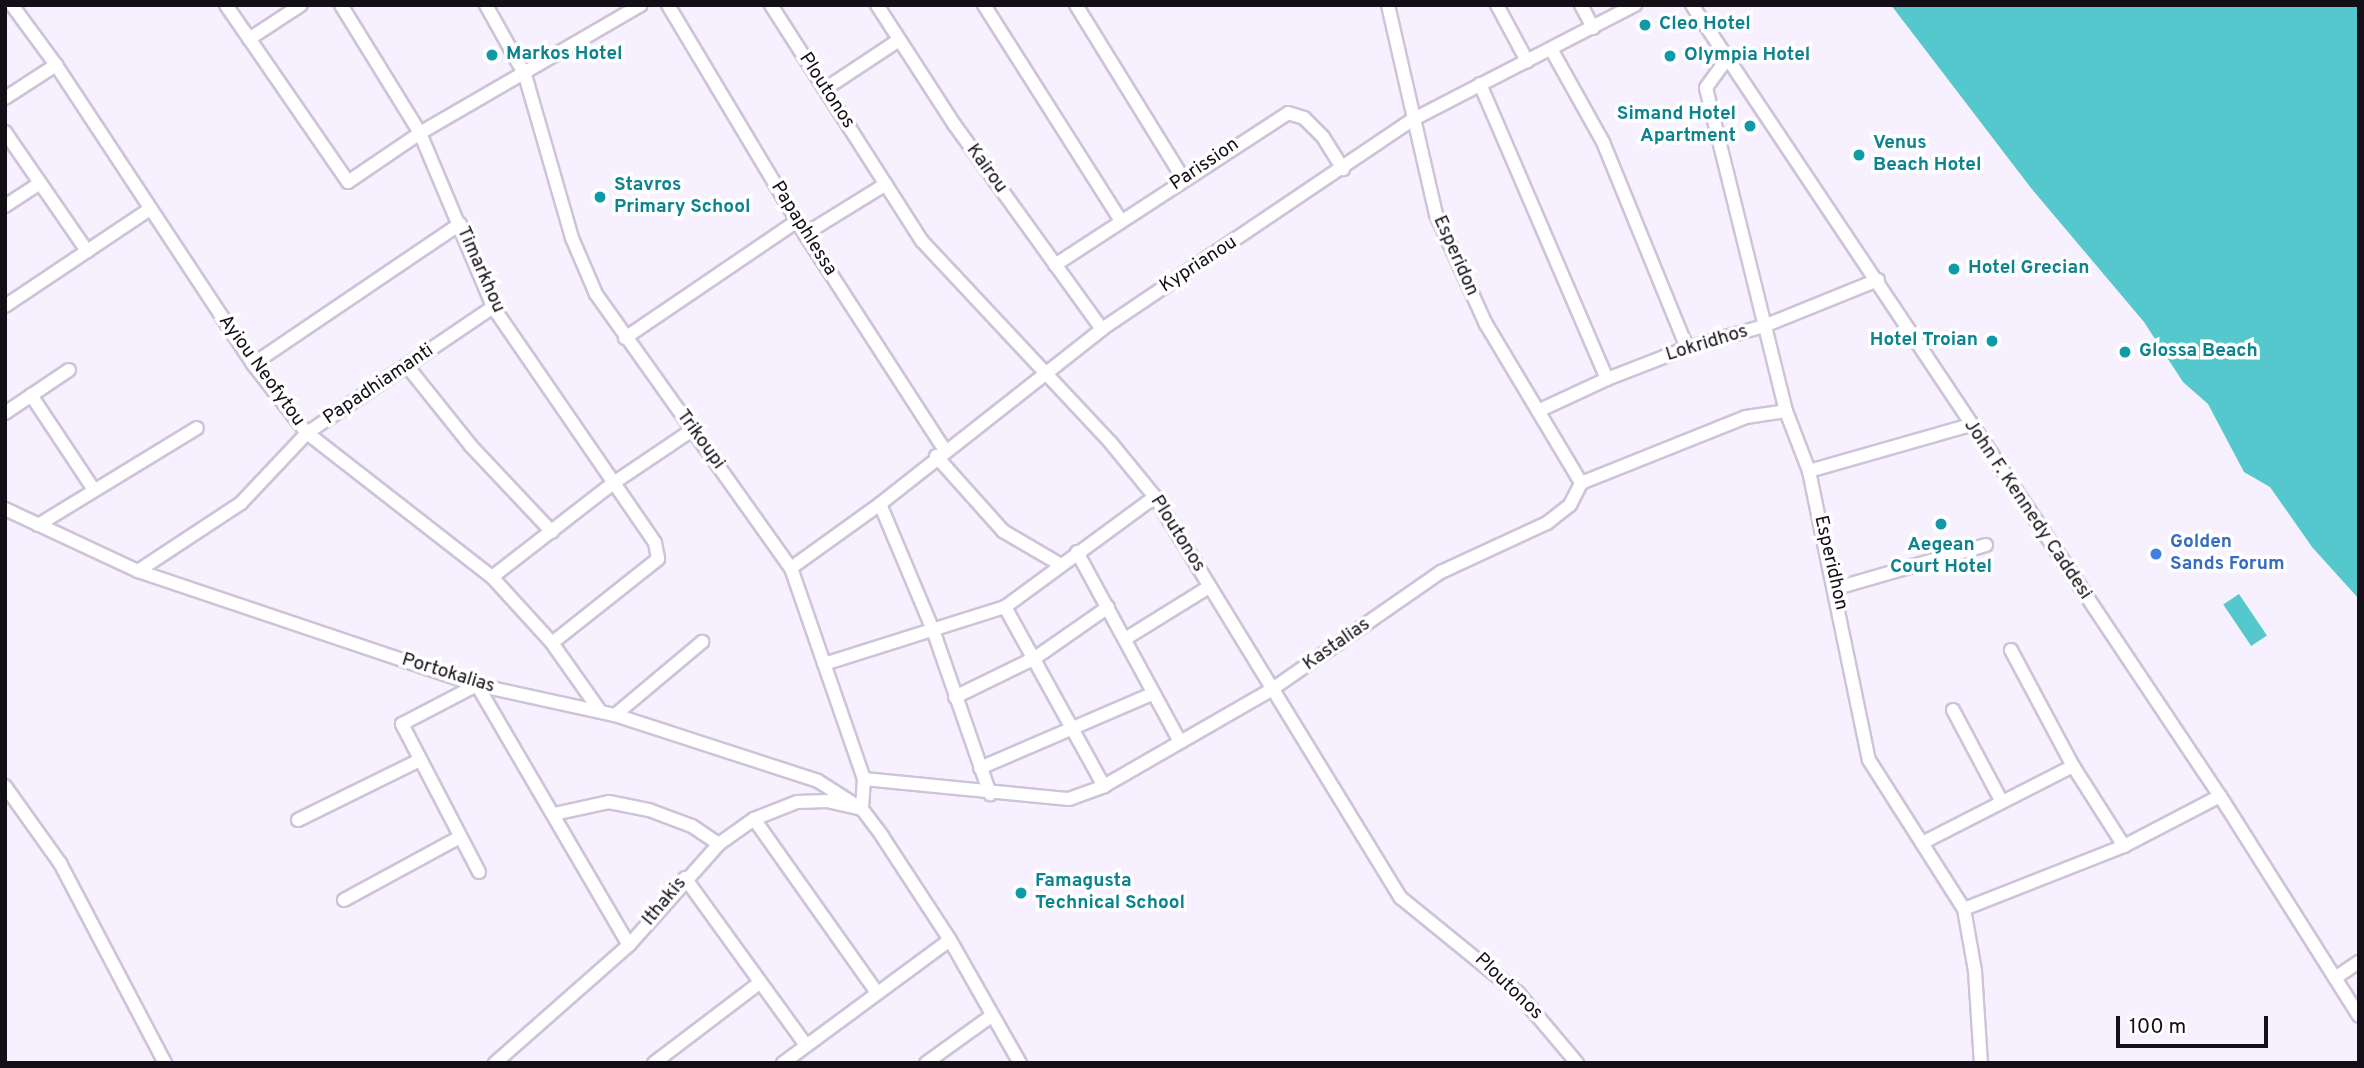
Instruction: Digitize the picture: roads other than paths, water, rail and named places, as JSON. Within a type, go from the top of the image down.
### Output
[{"type":"street","name":"Ayiou Neofytou","points":[[12,5],[56,65],[253,364],[307,433],[492,577],[552,643],[600,712]]},
{"type":"street","points":[[226,5],[348,182],[419,133],[525,75],[636,6]]},
{"type":"street","points":[[249,39],[301,5]]},
{"type":"street","name":"Timarkhou","points":[[341,5],[419,133],[460,224],[493,307],[655,543],[658,559],[552,643]]},
{"type":"street","name":"Trikoupi","points":[[486,5],[525,75],[572,238],[596,295],[790,568],[864,779],[862,809]]},
{"type":"street","name":"Papaphlessa","points":[[668,5],[804,234],[940,452],[1003,531],[1061,565]]},
{"type":"street","name":"Ploutonos","points":[[771,5],[922,241],[1155,497],[1401,898],[1518,993],[1577,1063]]},
{"type":"street","name":"Kairou","points":[[877,5],[1102,329]]},
{"type":"street","points":[[984,5],[1121,221]]},
{"type":"street","points":[[1076,5],[1184,180]]},
{"type":"street","name":"Esperidon","points":[[1388,5],[1412,120],[1436,214],[1486,324],[1581,483]]},
{"type":"street","points":[[1497,5],[1527,61]]},
{"type":"street","points":[[1581,5],[1593,28]]},
{"type":"street","name":"Kyprianou","points":[[790,568],[880,504],[940,452],[1102,329],[1412,120],[1636,5]]},
{"type":"street","name":"John F. Kennedy Caddesi","points":[[1692,5],[1729,56],[1878,280],[1970,425],[2220,796],[2359,1016]]},
{"type":"street","points":[[825,89],[899,40]]},
{"type":"street","points":[[1551,49],[1602,142],[1687,348]]},
{"type":"street","name":"Esperidhon","points":[[1729,56],[1706,88],[1786,411],[1809,471],[1837,588],[1869,760],[1964,909],[1975,971],[1981,1063]]},
{"type":"street","points":[[5,98],[56,65]]},
{"type":"street","points":[[1480,85],[1606,379]]},
{"type":"street","name":"Parission","points":[[1055,265],[1288,113],[1304,118],[1323,137],[1343,169]]},
{"type":"street","points":[[5,132],[87,251]]},
{"type":"street","points":[[5,206],[40,183]]},
{"type":"street","points":[[804,234],[886,184]]},
{"type":"street","points":[[5,306],[150,209]]},
{"type":"street","points":[[625,338],[797,221]]},
{"type":"street","points":[[253,364],[460,224]]},
{"type":"street","name":"Lokridhos","points":[[1538,411],[1606,379],[1687,348],[1764,326],[1878,280]]},
{"type":"street","name":"Papadhiamanti","points":[[138,571],[241,503],[307,433],[493,307]]},
{"type":"street","points":[[407,366],[471,446],[551,532]]},
{"type":"street","points":[[5,413],[69,370]]},
{"type":"street","points":[[31,394],[94,490]]},
{"type":"street","points":[[1581,483],[1746,417],[1786,411]]},
{"type":"street","points":[[1809,471],[1970,425]]},
{"type":"street","points":[[38,525],[197,428]]},
{"type":"street","points":[[492,577],[612,484],[692,430]]},
{"type":"street","name":"Kastalias","points":[[864,779],[990,794],[1069,799],[1104,786],[1271,690],[1441,572],[1547,523],[1570,505],[1581,483]]},
{"type":"street","points":[[824,664],[1005,607],[1155,497]]},
{"type":"street","points":[[880,504],[933,631],[990,794]]},
{"type":"street","name":"Portokalias","points":[[5,509],[138,571],[477,685],[615,715],[818,781],[862,809],[950,940]]},
{"type":"street","points":[[1837,588],[1986,545]]},
{"type":"street","points":[[1077,552],[1180,742]]},
{"type":"street","points":[[1125,639],[1209,587]]},
{"type":"street","points":[[1005,607],[1104,786]]},
{"type":"street","points":[[955,697],[1035,658],[1108,607]]},
{"type":"street","points":[[615,715],[702,642]]},
{"type":"street","points":[[2011,650],[2073,766],[2124,846]]},
{"type":"street","points":[[479,872],[402,724],[477,685],[629,945]]},
{"type":"street","points":[[980,768],[1154,693]]},
{"type":"street","points":[[1953,710],[2002,802]]},
{"type":"street","points":[[298,820],[420,760]]},
{"type":"street","points":[[1922,843],[2073,766]]},
{"type":"street","points":[[5,786],[60,863],[165,1063]]},
{"type":"street","points":[[1964,909],[2124,846],[2220,796]]},
{"type":"street","name":"Ithakis","points":[[503,1060],[629,945],[685,878],[719,844],[754,819],[796,803],[828,801],[862,809]]},
{"type":"street","points":[[554,814],[609,802],[649,810],[692,826],[719,844]]},
{"type":"street","points":[[754,819],[877,993]]},
{"type":"street","points":[[344,900],[460,837]]},
{"type":"street","points":[[685,878],[758,984],[806,1045]]},
{"type":"street","points":[[783,1063],[950,940],[990,1017],[1020,1063]]},
{"type":"street","points":[[2335,978],[2359,962]]},
{"type":"street","points":[[654,1063],[758,984]]},
{"type":"street","points":[[926,1063],[990,1017]]},
{"type":"water","points":[[1891,5],[2359,5],[2359,599],[2312,547],[2270,487],[2244,472],[2208,404],[2183,382],[2144,322],[2031,188]]},
{"type":"water","points":[[2239,594],[2267,635],[2251,646],[2223,605]]},
{"type":"place","name":"Cleo Hotel","points":[[1645,25]]},
{"type":"place","name":"Markos Hotel","points":[[492,55]]},
{"type":"place","name":"Olympia Hotel","points":[[1670,56]]},
{"type":"place","name":"Simand Hotel Apartment","points":[[1750,126]]},
{"type":"place","name":"Venus Beach Hotel","points":[[1859,155]]},
{"type":"place","name":"Stavros Primary School","points":[[600,197]]},
{"type":"place","name":"Hotel Grecian","points":[[1954,269]]},
{"type":"place","name":"Hotel Troian","points":[[1992,341]]},
{"type":"place","name":"Glossa Beach","points":[[2125,352]]},
{"type":"place","name":"Aegean Court Hotel","points":[[1941,524]]},
{"type":"place","name":"Golden Sands Forum","points":[[2156,554]]},
{"type":"place","name":"Famagusta Technical School","points":[[1021,893]]}]
